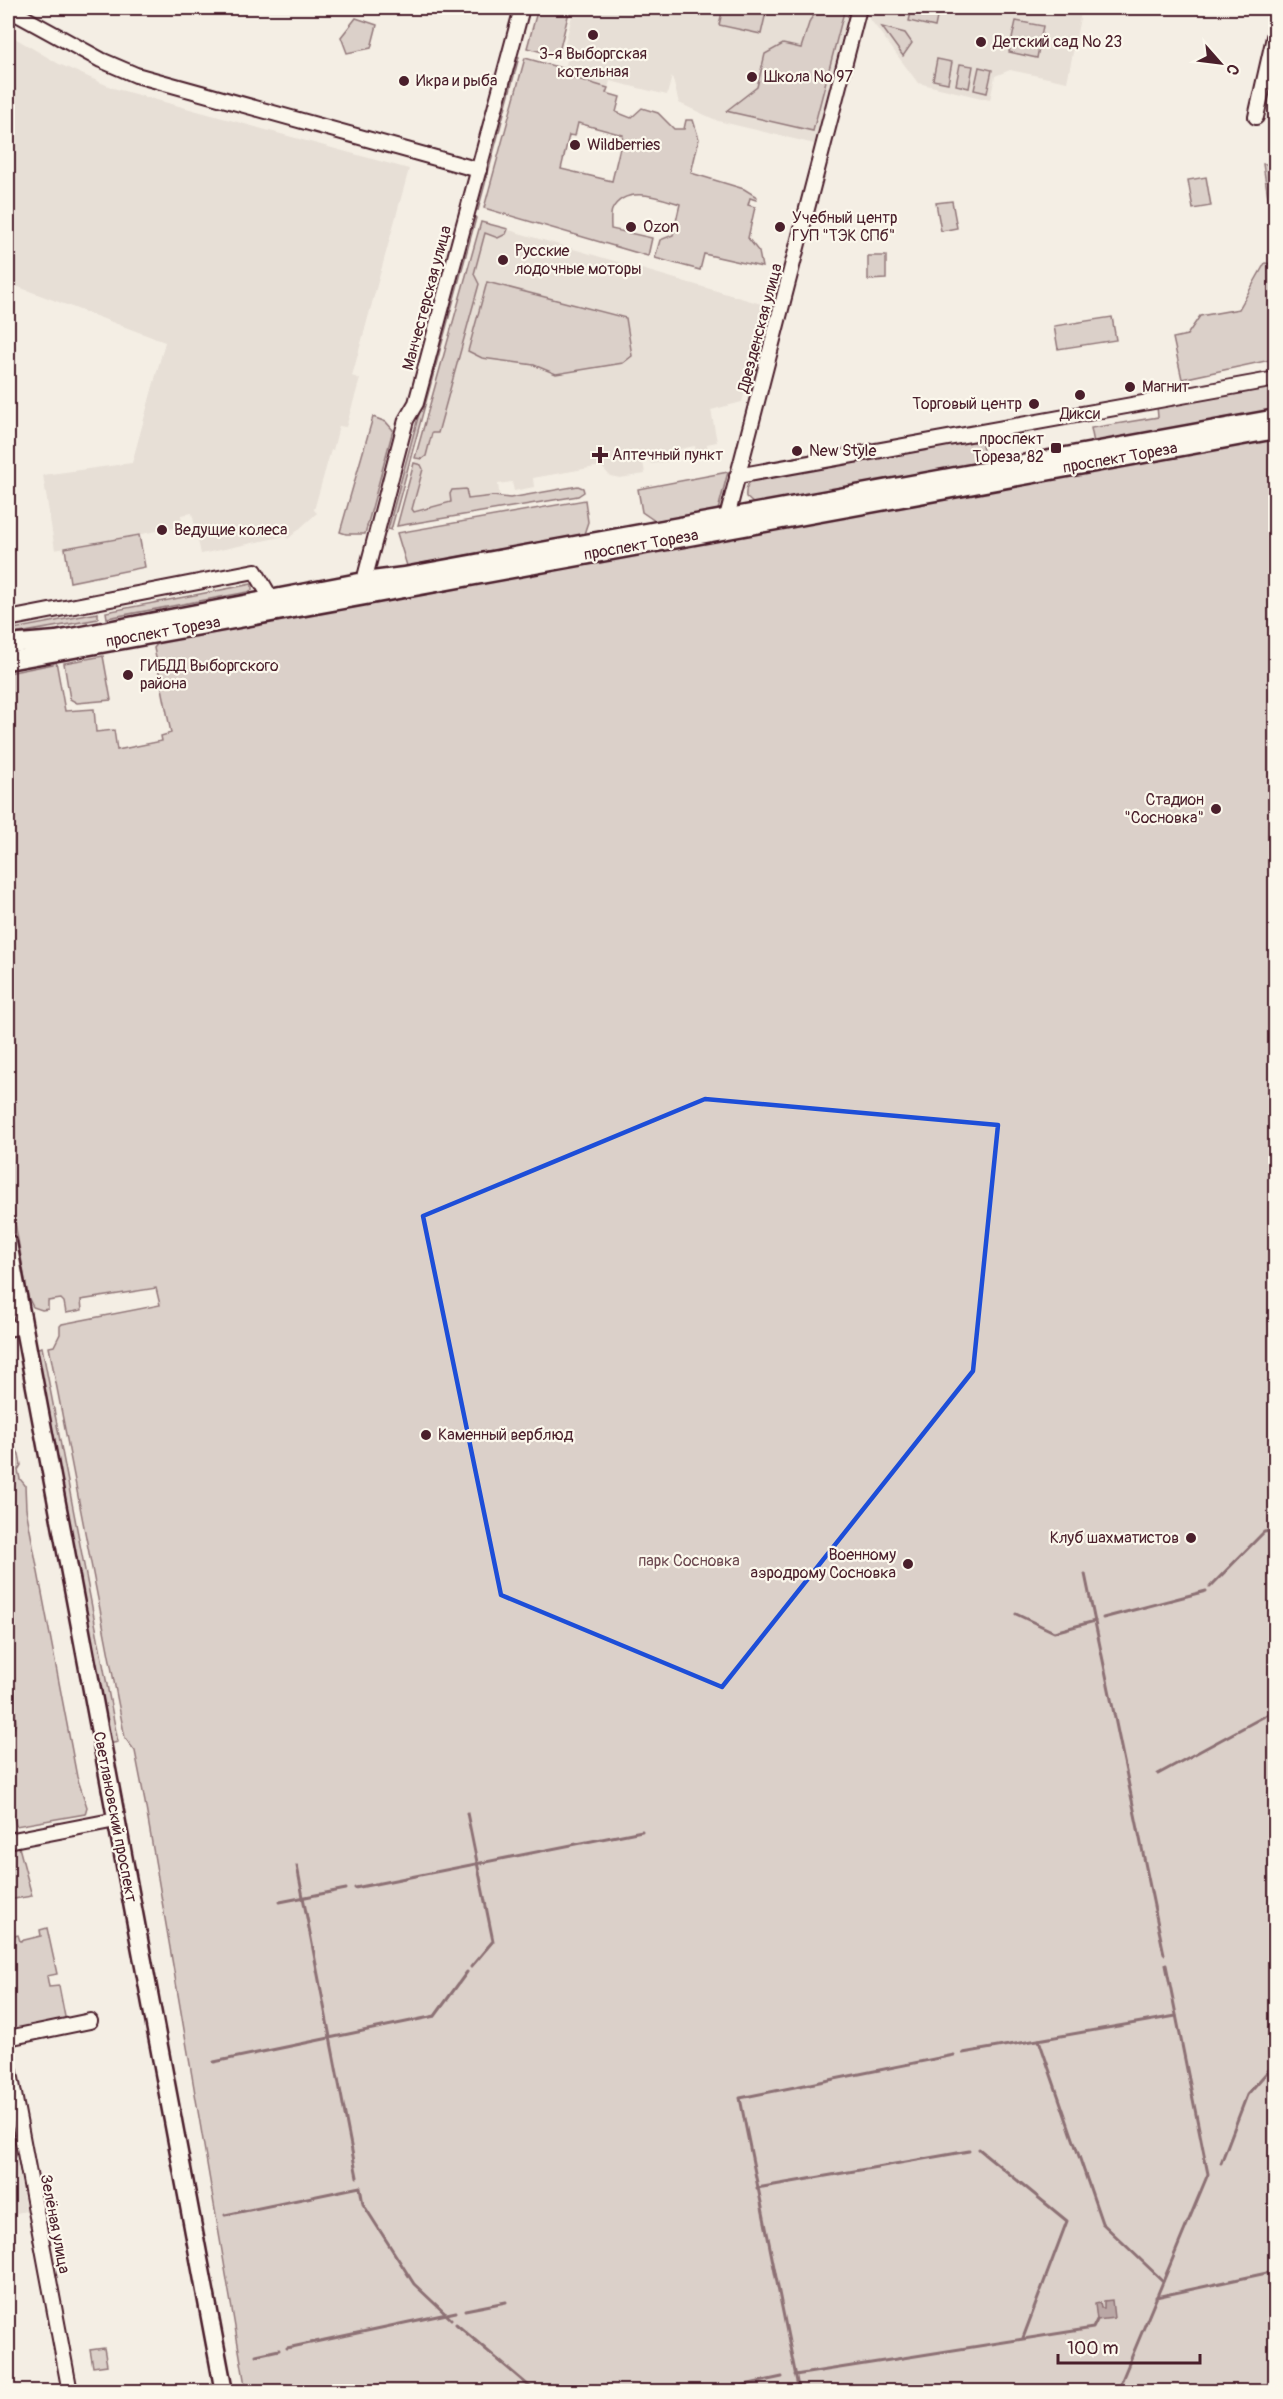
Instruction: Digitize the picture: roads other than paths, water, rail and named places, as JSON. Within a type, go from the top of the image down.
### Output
[{"type":"main road","name":"проспект Тореза","points":[[8,644],[56,640],[272,600],[365,588],[404,576],[1275,418]]},
{"type":"main road","name":"проспект Тореза","points":[[8,660],[365,588],[1275,430]]},
{"type":"main road","name":"Светлановский проспект","points":[[8,1243],[15,1328]]},
{"type":"main road","name":"Светлановский проспект","points":[[8,1293],[224,2391]]},
{"type":"main road","name":"Светлановский проспект","points":[[111,1821],[214,2391]]},
{"type":"street","name":"Манчестерская улица","points":[[365,588],[406,420],[416,403],[522,8]]},
{"type":"street","name":"Дрезденская улица","points":[[727,517],[859,8]]},
{"type":"street","points":[[8,9],[101,60],[136,75],[479,170]]},
{"type":"street","points":[[1256,117],[1275,28]]},
{"type":"street","points":[[737,476],[1275,379]]},
{"type":"street","points":[[8,619],[255,571],[272,600]]},
{"type":"street","points":[[8,1840],[111,1821]]},
{"type":"street","points":[[8,2038],[90,2021]]},
{"type":"street","name":"Зелёная улица","points":[[8,2062],[70,2391]]},
{"type":"waterway","points":[[1210,1587],[1264,1532],[1276,1530]]},
{"type":"waterway","points":[[1085,1574],[1164,1954]]},
{"type":"waterway","points":[[1103,1618],[1206,1591]]},
{"type":"waterway","points":[[1016,1614],[1054,1632],[1095,1621]]},
{"type":"waterway","points":[[1158,1774],[1276,1710]]},
{"type":"waterway","points":[[467,1813],[493,1941],[471,1967]]},
{"type":"waterway","points":[[355,1888],[642,1831]]},
{"type":"waterway","points":[[297,1866],[357,2177]]},
{"type":"waterway","points":[[280,1902],[346,1889]]},
{"type":"waterway","points":[[1117,2392],[1208,2174],[1166,1965]]},
{"type":"waterway","points":[[214,2062],[435,2016],[467,1972]]},
{"type":"waterway","points":[[963,2053],[1176,2016]]},
{"type":"waterway","points":[[1039,2040],[1102,2223],[1163,2281]]},
{"type":"waterway","points":[[799,2392],[740,2098],[954,2055]]},
{"type":"waterway","points":[[1221,2163],[1247,2095],[1276,2062]]},
{"type":"waterway","points":[[979,2149],[1067,2221],[1023,2338]]},
{"type":"waterway","points":[[757,2188],[969,2151]]},
{"type":"waterway","points":[[225,2215],[360,2187],[363,2204],[414,2284],[451,2319]]},
{"type":"waterway","points":[[1156,2297],[1276,2271]]},
{"type":"waterway","points":[[1271,2272],[1276,2286]]},
{"type":"waterway","points":[[465,2310],[506,2302]]},
{"type":"waterway","points":[[287,2348],[456,2312]]},
{"type":"waterway","points":[[795,2375],[1093,2328],[1097,2320]]},
{"type":"waterway","points":[[456,2324],[536,2392]]},
{"type":"waterway","points":[[256,2355],[279,2350]]},
{"type":"waterway","points":[[712,2392],[782,2377]]},
{"type":"place","name":"3-я Выборгская котельная","points":[[593,35]]},
{"type":"place","name":"Детский сад № 23","points":[[981,42]]},
{"type":"place","name":"Школа № 97","points":[[752,77]]},
{"type":"place","name":"Икра и рыба","points":[[404,81]]},
{"type":"place","name":"Wildberries","points":[[575,145]]},
{"type":"place","name":"Ozon","points":[[631,227]]},
{"type":"place","name":"Учебный центр ГУП \"ТЭК СПб\"","points":[[780,227]]},
{"type":"place","name":"Русские лодочные моторы","points":[[503,260]]},
{"type":"place","name":"Магнит","points":[[1130,387]]},
{"type":"place","name":"Дикси","points":[[1080,395]]},
{"type":"place","name":"Торговый центр","points":[[1034,404]]},
{"type":"place","name":"проспект Тореза, 82","points":[[1056,448]]},
{"type":"place","name":"New Style","points":[[797,451]]},
{"type":"place","name":"Аптечный пункт","points":[[600,455]]},
{"type":"place","name":"Ведущие колеса","points":[[162,530]]},
{"type":"place","name":"ГИБДД Выборгского района","points":[[128,675]]},
{"type":"place","name":"Стадион \"Сосновка\"","points":[[1216,809]]},
{"type":"place","name":"Каменный верблюд","points":[[426,1435]]},
{"type":"place","name":"Клуб шахматистов","points":[[1191,1538]]},
{"type":"place","name":"Военному аэродрому Сосновка","points":[[908,1564]]},
{"type":"park label","name":"парк Сосновка","points":[[689,1561]]}]
